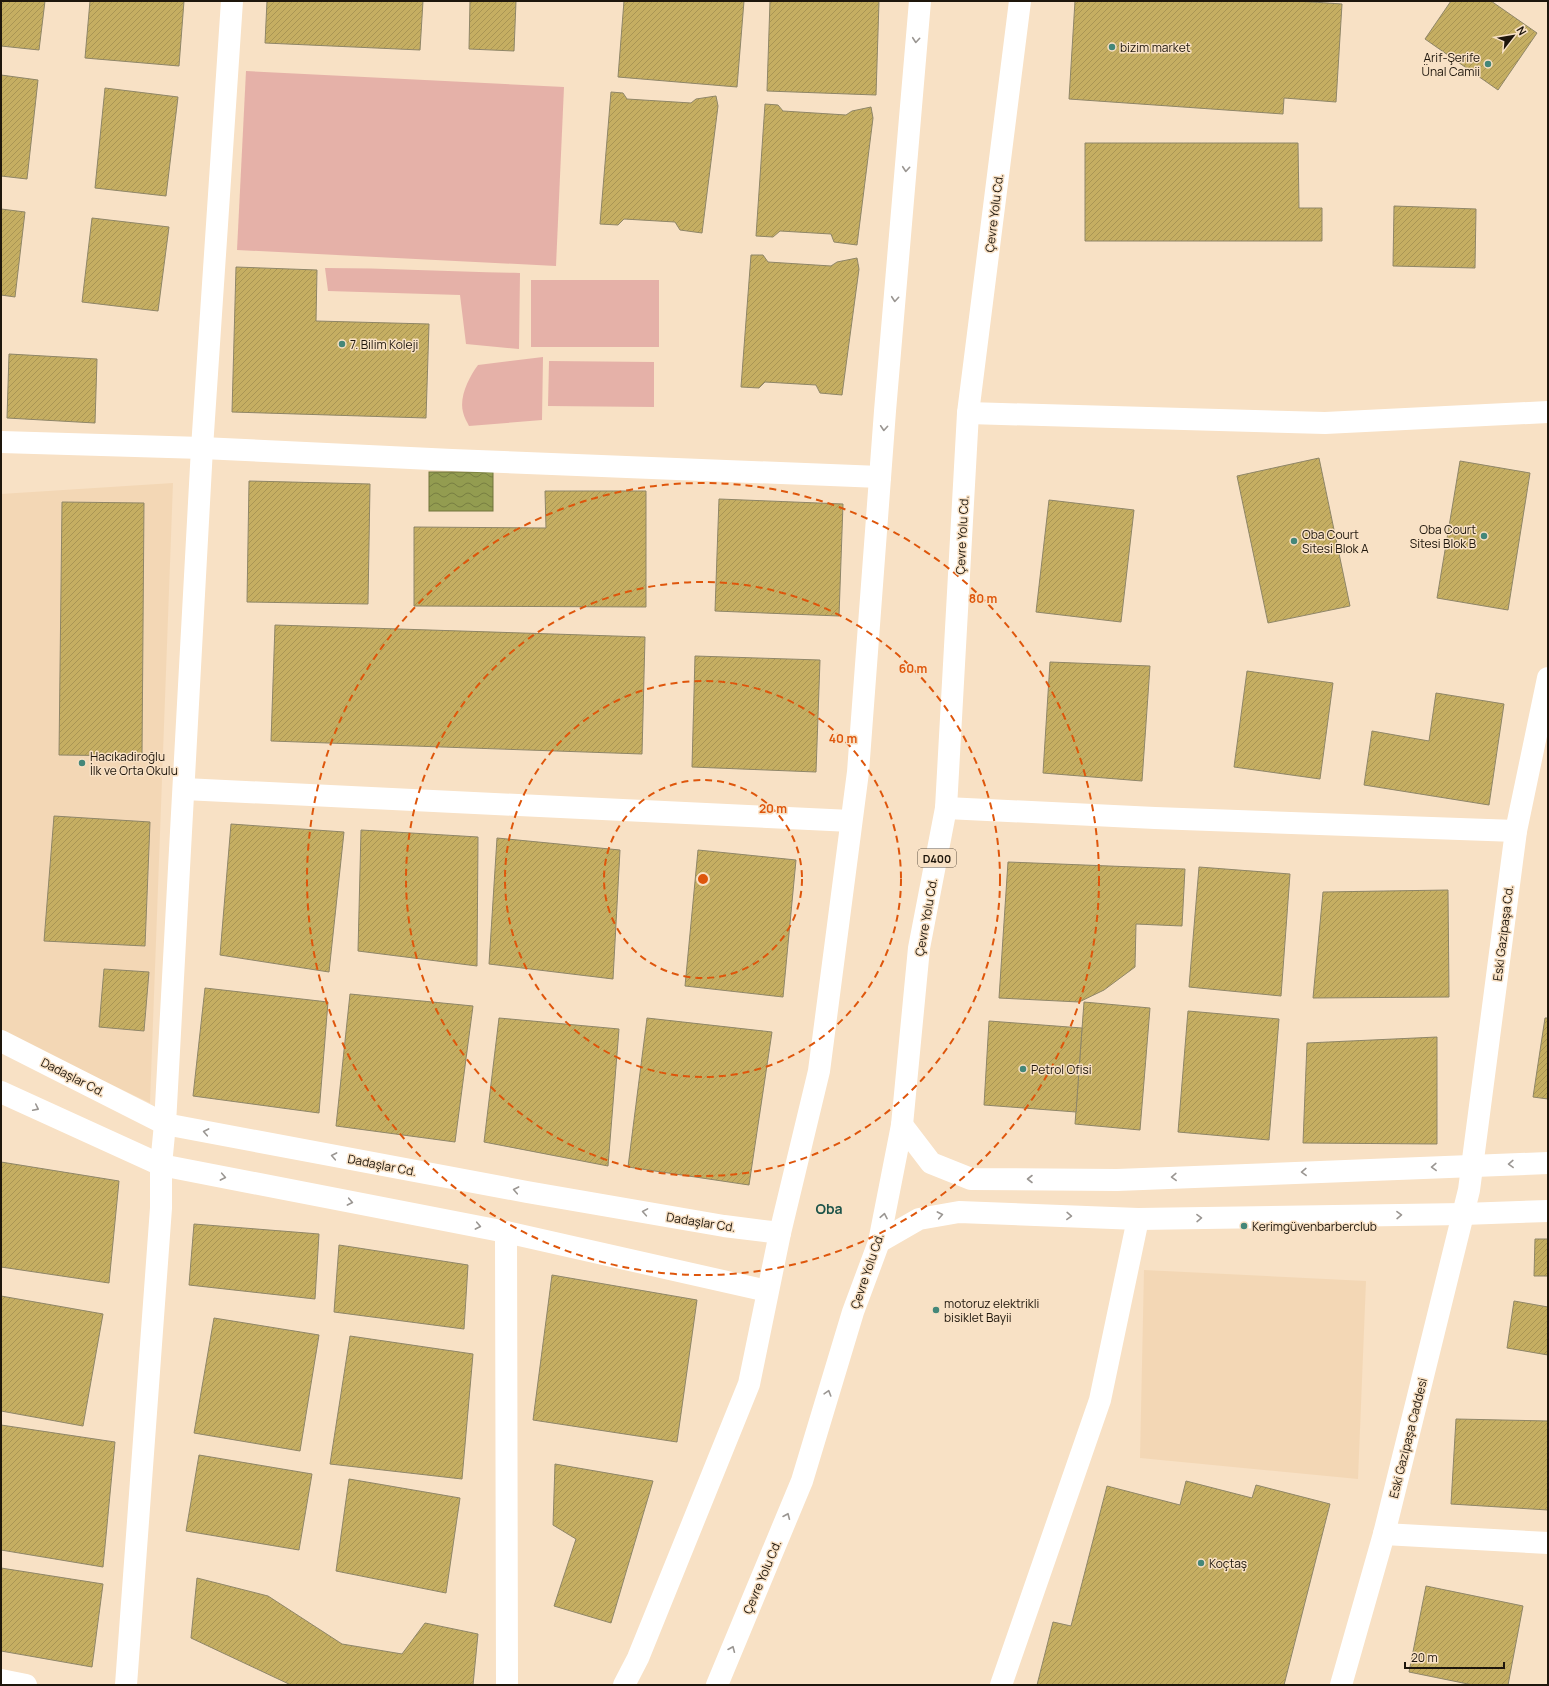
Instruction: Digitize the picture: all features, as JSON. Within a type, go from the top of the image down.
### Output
[{"type":"main road","points":[[126,1685],[160,1216],[161,1165],[165,1124],[202,448],[232,1]]},
{"type":"main road","points":[[624,1685],[638,1658],[749,1384],[767,1291],[819,1071],[858,764],[880,477],[920,1]]},
{"type":"main road","name":"Çevre Yolu Cd.","points":[[716,1685],[802,1481],[853,1312],[879,1242],[902,1124],[920,948],[946,808],[968,413],[1020,1]]},
{"type":"main road","points":[[968,413],[1325,423],[1548,412]]},
{"type":"main road","points":[[1,442],[202,448],[452,460],[880,477]]},
{"type":"main road","name":"Eski Gazipaşa Cd.","points":[[1469,1190],[1516,831],[1548,678]]},
{"type":"main road","points":[[184,789],[851,821]]},
{"type":"main road","points":[[946,808],[1147,818],[1516,831]]},
{"type":"main road","name":"Dadaşlar Cd.","points":[[1,1042],[165,1124],[526,1192],[724,1226],[780,1233]]},
{"type":"main road","points":[[1,1092],[161,1165],[506,1232],[767,1291]]},
{"type":"main road","points":[[902,1124],[931,1163],[970,1179],[1117,1180],[1548,1163]]},
{"type":"main road","name":"Eski Gazipaşa Caddesi","points":[[1341,1685],[1384,1534],[1469,1190]]},
{"type":"main road","points":[[879,1242],[919,1219],[959,1212],[1138,1219],[1463,1214],[1548,1211]]},
{"type":"main road","points":[[1001,1685],[1100,1400],[1138,1219]]},
{"type":"main road","points":[[506,1232],[507,1685]]},
{"type":"main road","points":[[1384,1534],[1548,1543]]},
{"type":"main road","points":[[1,1680],[26,1685]]},
{"type":"shaded area","points":[[246,71],[564,87],[556,266],[237,250]]},
{"type":"shaded area","points":[[325,268],[520,273],[519,349],[466,344],[460,295],[328,291]]},
{"type":"shaded area","points":[[531,280],[659,280],[659,347],[531,347]]},
{"type":"shaded area","points":[[543,357],[542,420],[469,426],[463,414],[462,400],[468,381],[478,365]]},
{"type":"shaded area","points":[[549,361],[654,362],[654,407],[548,406]]},
{"type":"shaded area","name":"Hacıkadiroğlu İlk ve Orta Okulu","points":[[173,483],[150,1103],[1,1032],[1,494]]},
{"type":"shaded area","points":[[1144,1270],[1366,1281],[1358,1479],[1140,1458]]},
{"type":"water","points":[[429,472],[493,472],[493,511],[429,511]]},
{"type":"building","points":[[1,1],[45,1],[39,50],[1,46]]},
{"type":"building","points":[[90,1],[184,1],[179,66],[85,58]]},
{"type":"building","points":[[267,1],[423,1],[420,50],[265,43]]},
{"type":"building","points":[[470,1],[516,1],[514,51],[469,49]]},
{"type":"building","points":[[624,1],[744,1],[737,87],[618,77]]},
{"type":"building","points":[[770,1],[879,1],[876,95],[767,91]]},
{"type":"building","points":[[1075,1],[1297,1],[1342,4],[1336,102],[1284,98],[1283,114],[1069,99]]},
{"type":"building","name":"Arif-Şerife Ünal Camii","points":[[1451,1],[1491,1],[1537,33],[1498,90],[1425,39]]},
{"type":"building","points":[[1,75],[38,80],[27,179],[1,176]]},
{"type":"building","points":[[105,88],[178,97],[166,196],[95,188]]},
{"type":"building","points":[[611,92],[623,93],[627,99],[691,103],[696,99],[716,96],[718,106],[702,233],[680,230],[675,222],[624,219],[618,225],[600,224]]},
{"type":"building","points":[[765,104],[778,105],[783,111],[846,115],[852,111],[871,107],[873,118],[857,245],[834,242],[831,234],[780,231],[773,237],[756,236]]},
{"type":"building","points":[[1085,143],[1298,143],[1299,208],[1322,208],[1322,241],[1085,241]]},
{"type":"building","points":[[1394,206],[1476,209],[1475,268],[1393,266]]},
{"type":"building","points":[[1,209],[25,212],[15,297],[1,295]]},
{"type":"building","points":[[92,218],[169,227],[158,311],[82,302]]},
{"type":"building","points":[[751,255],[763,255],[768,262],[831,266],[837,262],[857,258],[859,269],[842,395],[820,393],[816,385],[765,382],[759,388],[741,387]]},
{"type":"building","points":[[236,267],[317,270],[316,321],[429,324],[426,418],[232,412]]},
{"type":"building","points":[[9,354],[97,359],[95,423],[7,418]]},
{"type":"building","name":"Oba Court Sitesi Blok A","points":[[1319,458],[1350,606],[1268,623],[1237,476]]},
{"type":"building","name":"Oba Court Sitesi Blok B","points":[[1460,461],[1530,473],[1508,610],[1437,598]]},
{"type":"building","points":[[249,481],[370,484],[368,604],[247,602]]},
{"type":"building","points":[[545,491],[646,491],[646,607],[414,606],[414,527],[546,528]]},
{"type":"building","points":[[719,499],[843,504],[839,616],[715,611]]},
{"type":"building","points":[[1049,500],[1134,510],[1121,622],[1036,612]]},
{"type":"building","points":[[62,502],[144,503],[142,756],[59,755]]},
{"type":"building","points":[[275,625],[645,637],[642,754],[271,741]]},
{"type":"building","points":[[695,656],[820,660],[816,772],[692,767]]},
{"type":"building","points":[[1050,662],[1150,666],[1142,781],[1043,773]]},
{"type":"building","points":[[1247,671],[1333,683],[1320,779],[1234,767]]},
{"type":"building","points":[[1436,693],[1504,704],[1489,805],[1364,785],[1372,731],[1429,741]]},
{"type":"building","points":[[54,816],[150,822],[145,946],[44,941]]},
{"type":"building","points":[[231,824],[344,832],[329,972],[220,955]]},
{"type":"building","points":[[361,830],[478,837],[477,966],[358,951]]},
{"type":"building","points":[[497,838],[620,850],[613,979],[489,964]]},
{"type":"building","points":[[698,850],[796,860],[783,997],[685,986]]},
{"type":"building","points":[[1008,862],[1185,869],[1182,926],[1136,924],[1135,967],[1104,990],[1079,1002],[999,998]]},
{"type":"building","points":[[1199,867],[1290,874],[1281,996],[1189,987]]},
{"type":"building","points":[[1448,890],[1449,997],[1313,998],[1323,892]]},
{"type":"building","points":[[104,969],[149,972],[144,1031],[99,1027]]},
{"type":"building","points":[[205,988],[328,1002],[319,1113],[193,1096]]},
{"type":"building","points":[[350,994],[473,1006],[455,1142],[336,1126]]},
{"type":"building","points":[[1084,1002],[1150,1008],[1140,1130],[1075,1124]]},
{"type":"building","points":[[1188,1011],[1279,1019],[1269,1140],[1178,1132]]},
{"type":"building","points":[[499,1018],[619,1029],[608,1166],[484,1142]]},
{"type":"building","points":[[647,1018],[772,1032],[749,1185],[628,1167]]},
{"type":"building","points":[[1545,1018],[1548,1018],[1548,1099],[1533,1097]]},
{"type":"building","points":[[989,1021],[1082,1028],[1076,1112],[984,1105]]},
{"type":"building","points":[[1437,1037],[1437,1144],[1303,1143],[1307,1043]]},
{"type":"building","points":[[1,1162],[119,1181],[109,1283],[1,1267]]},
{"type":"building","points":[[194,1224],[319,1234],[315,1299],[189,1285]]},
{"type":"building","points":[[1535,1239],[1548,1239],[1548,1276],[1534,1276]]},
{"type":"building","points":[[339,1245],[468,1265],[464,1329],[334,1312]]},
{"type":"building","points":[[552,1275],[697,1300],[677,1442],[533,1420]]},
{"type":"building","points":[[1,1296],[103,1314],[83,1426],[1,1411]]},
{"type":"building","points":[[1514,1301],[1548,1307],[1548,1355],[1507,1348]]},
{"type":"building","points":[[214,1318],[319,1335],[300,1451],[194,1433]]},
{"type":"building","points":[[350,1336],[473,1354],[462,1479],[330,1464]]},
{"type":"building","points":[[1456,1419],[1548,1421],[1548,1510],[1451,1504]]},
{"type":"building","points":[[1,1425],[115,1442],[103,1567],[1,1550]]},
{"type":"building","points":[[199,1455],[312,1474],[299,1550],[186,1531]]},
{"type":"building","points":[[555,1464],[653,1481],[611,1623],[554,1606],[576,1539],[553,1525]]},
{"type":"building","points":[[349,1479],[460,1498],[446,1593],[336,1571]]},
{"type":"building","name":"Koçtaş","points":[[1186,1481],[1252,1498],[1256,1485],[1330,1504],[1284,1685],[1037,1685],[1053,1622],[1071,1626],[1107,1486],[1180,1505]]},
{"type":"building","points":[[1,1568],[103,1584],[92,1667],[1,1651]]},
{"type":"building","points":[[197,1578],[268,1596],[342,1644],[402,1654],[425,1623],[478,1634],[473,1685],[291,1685],[191,1638]]},
{"type":"building","points":[[1426,1586],[1523,1606],[1508,1685],[1473,1685],[1409,1672]]},
{"type":"place","name":"bizim market","points":[[1112,47]]},
{"type":"place","name":"Arif-Şerife Ünal Camii","points":[[1488,64]]},
{"type":"place","name":"7. Bilim Koleji","points":[[342,344]]},
{"type":"place","name":"Oba Court Sitesi Blok B","points":[[1484,536]]},
{"type":"place","name":"Oba Court Sitesi Blok A","points":[[1294,541]]},
{"type":"place","name":"Hacıkadiroğlu İlk ve Orta Okulu","points":[[82,763]]},
{"type":"place","name":"Petrol Ofisi","points":[[1023,1069]]},
{"type":"place","name":"Kerimgüvenbarberclub","points":[[1244,1226]]},
{"type":"place","name":"motoruz elektrikli bisiklet Bayii","points":[[936,1310]]},
{"type":"place","name":"Koçtaş","points":[[1201,1563]]},
{"type":"district","name":"Oba","points":[[829,1208]]}]
